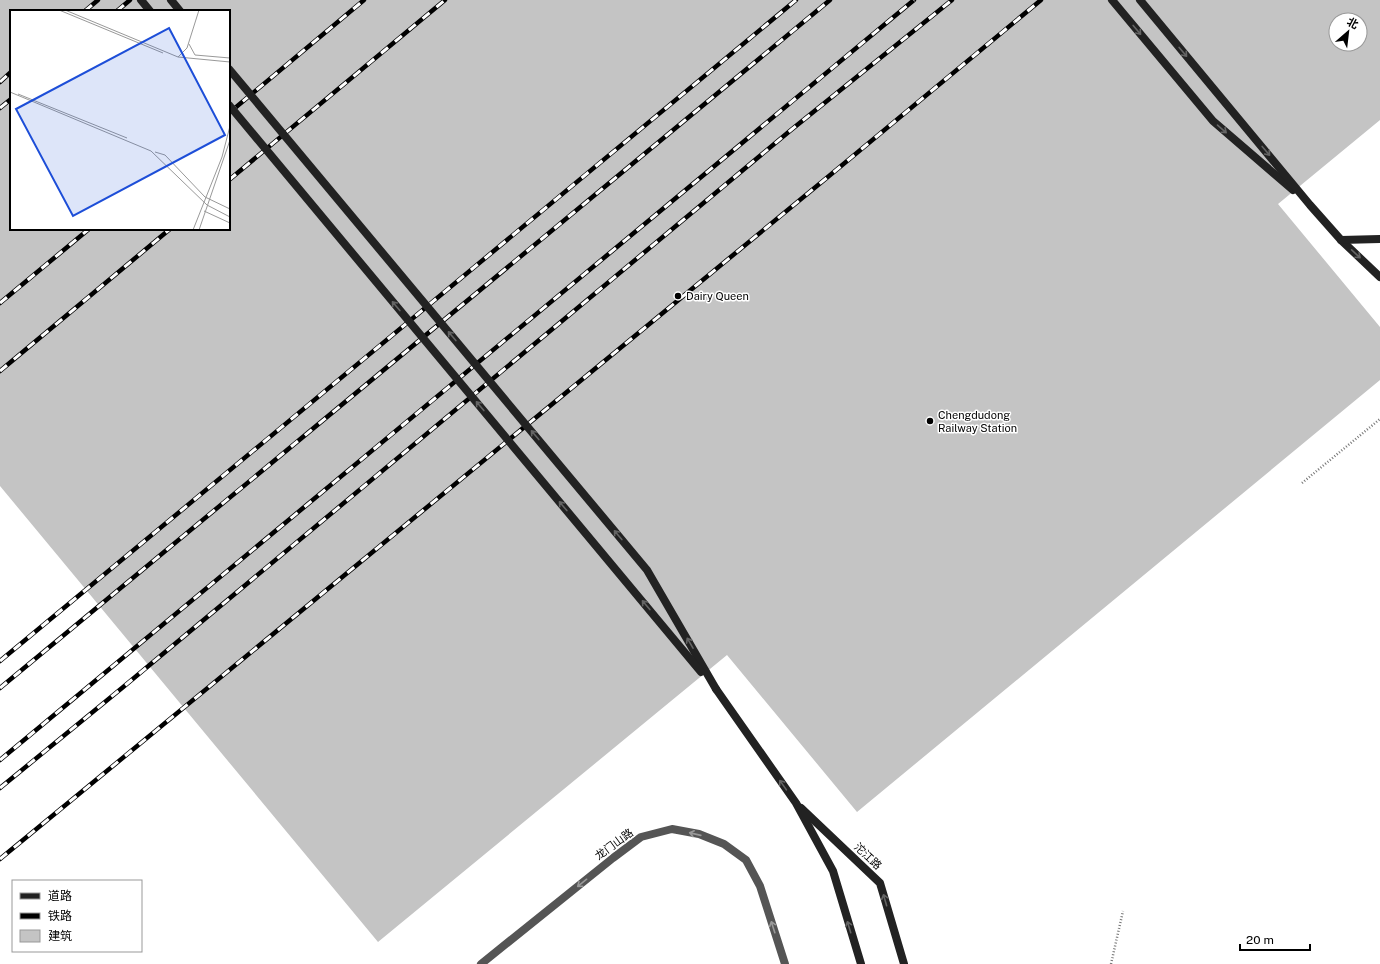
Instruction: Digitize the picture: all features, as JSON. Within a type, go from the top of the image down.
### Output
[{"type":"street","points":[[141,0],[149,10]]},
{"type":"street","points":[[171,0],[179,10]]},
{"type":"street","points":[[1112,0],[1213,121],[1310,205]]},
{"type":"street","points":[[1140,0],[1310,205],[1341,240],[1380,277]]},
{"type":"street","points":[[230,70],[647,570],[716,689]]},
{"type":"street","points":[[230,106],[716,689],[796,803],[833,871],[860,964]]},
{"type":"street","points":[[1341,240],[1380,239]]},
{"type":"street","name":"沱江路","points":[[796,803],[880,883],[904,964]]},
{"type":"street","name":"龙门山路","points":[[481,964],[641,837],[672,829],[699,834],[724,844],[746,860],[760,886],[785,964]]},
{"type":"path","points":[[1302,483],[1380,419]]},
{"type":"path","points":[[1111,964],[1123,911]]},
{"type":"building","name":"Chengdudong Railway Station","points":[[0,0],[1380,0],[1380,120],[1278,204],[1380,327],[1380,380],[857,812],[727,655],[378,942],[0,486]]},
{"type":"railway","points":[[86,10],[98,0]]},
{"type":"railway","points":[[118,10],[130,0]]},
{"type":"railway","points":[[230,112],[364,0]]},
{"type":"railway","points":[[230,179],[445,0]]},
{"type":"railway","points":[[0,661],[796,0]]},
{"type":"railway","points":[[0,688],[830,0]]},
{"type":"railway","points":[[0,760],[914,0]]},
{"type":"railway","points":[[0,788],[791,130],[952,0]]},
{"type":"railway","points":[[0,859],[1041,0]]},
{"type":"railway","points":[[0,82],[10,73]]},
{"type":"railway","points":[[0,108],[10,100]]},
{"type":"railway","points":[[0,303],[88,230]]},
{"type":"railway","points":[[0,371],[169,230]]},
{"type":"place","name":"Dairy Queen","points":[[678,296]]},
{"type":"place","name":"Chengdudong Railway Station","points":[[930,421]]}]
